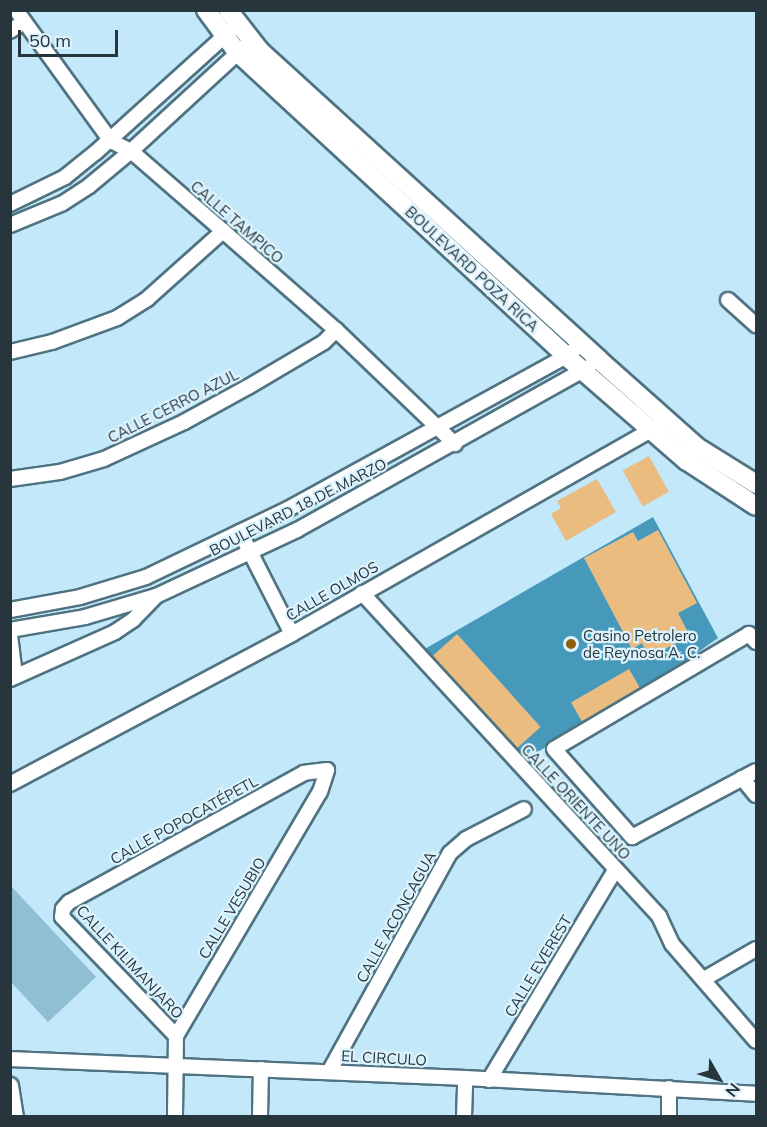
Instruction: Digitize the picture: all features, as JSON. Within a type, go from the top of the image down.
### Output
[{"type":"main road","name":"BOULEVARD POZA RICA","points":[[206,10],[230,23],[244,46],[584,372],[659,425],[756,484]]},
{"type":"main road","name":"BOULEVARD POZA RICA","points":[[244,46],[598,359],[659,425],[687,462],[756,506]]},
{"type":"street","points":[[10,31],[20,16]]},
{"type":"street","name":"CALLE TAMPICO","points":[[20,16],[111,141],[131,151],[336,330],[454,444]]},
{"type":"street","points":[[10,204],[65,177],[111,141],[230,23]]},
{"type":"street","points":[[10,225],[63,203],[131,151],[244,46]]},
{"type":"street","points":[[10,351],[52,342],[117,318],[147,299],[223,231]]},
{"type":"street","points":[[728,300],[756,326]]},
{"type":"street","name":"CALLE CERRO AZUL","points":[[10,479],[60,472],[104,459],[184,422],[248,387],[324,342],[336,330]]},
{"type":"street","name":"BOULEVARD 18 DE MARZO","points":[[10,610],[80,597],[146,576],[288,509],[566,356],[582,344]]},
{"type":"street","name":"BOULEVARD 18 DE MARZO","points":[[10,630],[85,617],[156,596],[297,530],[584,372],[598,359]]},
{"type":"street","name":"CALLE OLMOS","points":[[10,784],[292,634],[659,425]]},
{"type":"street","points":[[240,532],[292,634]]},
{"type":"street","name":"CALLE ORIENTE UNO","points":[[362,593],[659,916],[672,944],[756,1041]]},
{"type":"street","points":[[10,635],[13,677],[115,632],[133,620],[156,596]]},
{"type":"street","points":[[756,642],[749,634],[554,749],[632,837],[756,771]]},
{"type":"street","name":"CALLE POPOCATÉPETL","points":[[63,909],[69,902],[304,773],[327,770]]},
{"type":"street","name":"CALLE VESUBIO","points":[[176,1036],[320,792],[327,770]]},
{"type":"street","points":[[742,778],[756,795]]},
{"type":"street","name":"CALLE ACONCAGUA","points":[[329,1072],[450,853],[466,839],[524,809]]},
{"type":"street","name":"CALLE EVEREST","points":[[489,1080],[616,869]]},
{"type":"street","name":"CALLE KILIMANJARO","points":[[63,909],[62,917],[176,1036]]},
{"type":"street","points":[[704,979],[756,950]]},
{"type":"street","points":[[175,1116],[176,1036]]},
{"type":"street","name":"EL CIRCULO","points":[[10,1059],[465,1078],[756,1094]]},
{"type":"street","points":[[260,1116],[261,1069]]},
{"type":"street","points":[[464,1116],[465,1078]]},
{"type":"street","points":[[10,1086],[15,1116]]},
{"type":"street","points":[[669,1088],[669,1116]]},
{"type":"shaded area","name":"Casino Petrolero de Reynosa A. C.","points":[[653,517],[718,638],[673,670],[521,762],[423,650]]},
{"type":"shaded area","points":[[11,886],[96,977],[48,1022],[11,982]]},
{"type":"building","points":[[649,456],[669,492],[643,506],[623,471]]},
{"type":"building","points":[[597,479],[616,512],[566,541],[551,514],[561,508],[557,501]]},
{"type":"building","points":[[658,530],[697,603],[678,613],[690,636],[649,657],[642,643],[632,649],[584,558],[633,532],[638,541]]},
{"type":"building","points":[[457,634],[541,727],[516,749],[432,656]]},
{"type":"building","points":[[629,669],[640,688],[582,722],[571,702]]},
{"type":"place","name":"Casino Petrolero de Reynosa A. C.","points":[[571,644]]}]
